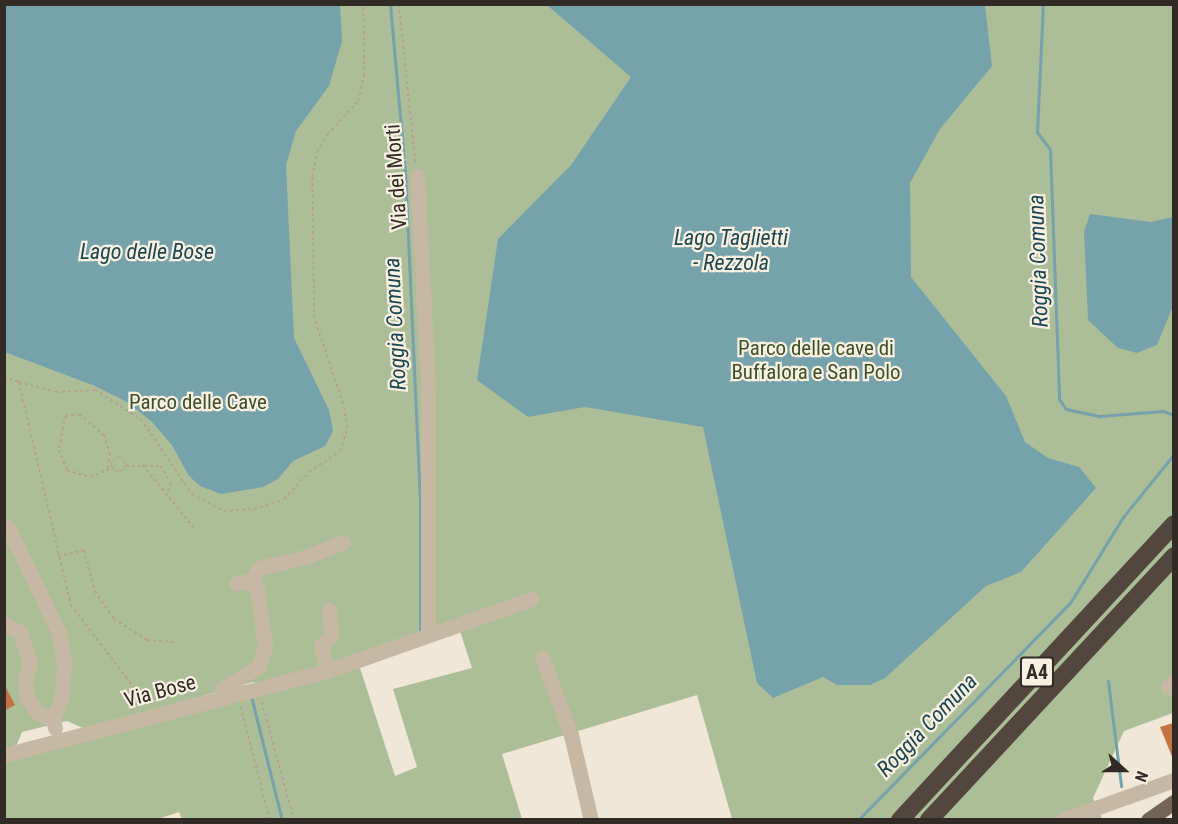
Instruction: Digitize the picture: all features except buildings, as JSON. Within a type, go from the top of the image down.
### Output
[{"type":"highway","name":"A4","points":[[900,819],[1173,524]]},
{"type":"highway","name":"A4","points":[[929,819],[1173,556]]},
{"type":"main road","points":[[1148,819],[1173,802]]},
{"type":"street","name":"Via dei Morti","points":[[417,176],[428,389],[428,635]]},
{"type":"street","points":[[4,528],[8,527],[59,633],[64,660],[62,696],[52,720]]},
{"type":"street","points":[[191,704],[242,680],[259,666],[265,646],[257,589],[243,582],[259,568],[306,557],[343,542]]},
{"type":"street","name":"Via Bose","points":[[4,755],[191,704],[327,671],[532,599]]},
{"type":"street","points":[[327,671],[321,646],[331,634],[329,610]]},
{"type":"street","points":[[4,624],[20,632],[30,662],[25,678],[27,699],[37,712],[52,720],[60,740]]},
{"type":"street","points":[[542,657],[571,735],[591,819]]},
{"type":"street","points":[[1062,819],[1173,780]]},
{"type":"path","points":[[4,377],[56,392],[95,390],[141,419],[192,494],[224,511],[254,508],[284,499],[309,472],[340,451],[347,428],[344,404],[314,318],[312,177],[317,152],[327,135],[358,101],[363,76],[363,4]]},
{"type":"path","name":"Via dei Morti","points":[[399,4],[412,97],[417,176]]},
{"type":"path","points":[[19,382],[71,605],[154,714]]},
{"type":"path","points":[[113,466],[90,477],[67,470],[59,450],[62,420],[66,416],[80,415],[94,424],[104,436],[110,455],[115,460]]},
{"type":"path","points":[[107,468],[110,455]]},
{"type":"path","points":[[115,460],[121,459],[126,466]]},
{"type":"path","points":[[113,466],[115,460]]},
{"type":"path","points":[[113,466],[119,472],[126,466],[153,463],[167,473],[171,483],[166,496]]},
{"type":"path","points":[[143,465],[193,527]]},
{"type":"path","points":[[58,556],[84,550],[95,591],[114,619],[147,640],[174,642]]},
{"type":"path","points":[[258,688],[294,819]]},
{"type":"path","points":[[238,692],[270,819]]},
{"type":"green space","name":"Parco delle cave di Buffalora e San Polo","points":[[5,5],[1173,5],[1173,713],[1124,731],[1093,798],[1102,819],[732,819],[697,695],[502,754],[522,819],[182,820],[179,812],[155,820],[5,819],[5,758],[262,685],[253,682],[85,729],[67,721],[22,732],[17,744],[5,750]],"holes":[[[460,631],[472,668],[393,689],[417,767],[395,776],[360,668]]]},
{"type":"water","name":"Lago delle Bose","points":[[4,5],[340,5],[342,41],[329,86],[296,131],[286,165],[294,338],[329,410],[333,431],[325,446],[293,461],[278,479],[263,487],[221,494],[200,486],[189,476],[172,445],[152,422],[127,402],[95,386],[5,352]]},
{"type":"water","name":"Lago Taglietti - Rezzola","points":[[547,5],[985,5],[992,66],[940,129],[910,183],[911,277],[1006,396],[1025,442],[1048,458],[1079,467],[1096,488],[1021,572],[986,586],[885,678],[870,685],[837,685],[823,677],[773,698],[757,683],[703,427],[585,407],[528,417],[477,380],[498,239],[571,165],[631,77]]},
{"type":"water","points":[[1090,214],[1151,222],[1173,217],[1173,306],[1157,345],[1137,353],[1118,348],[1088,320],[1084,232]]},
{"type":"waterway","name":"Roggia Comuna","points":[[390,4],[405,171],[420,500],[420,633]]},
{"type":"waterway","name":"Roggia Comuna","points":[[1043,4],[1037,132],[1050,149],[1059,399],[1066,409],[1100,416],[1163,411],[1174,415]]},
{"type":"waterway","name":"Roggia Comuna","points":[[858,820],[1070,603],[1123,517],[1174,454]]},
{"type":"waterway","name":"Roggia Comuna","points":[[1108,681],[1121,786]]},
{"type":"waterway","name":"Roggia Comuna","points":[[251,696],[282,820]]},
{"type":"park label","name":"Parco delle Cave","points":[[198,402]]}]
